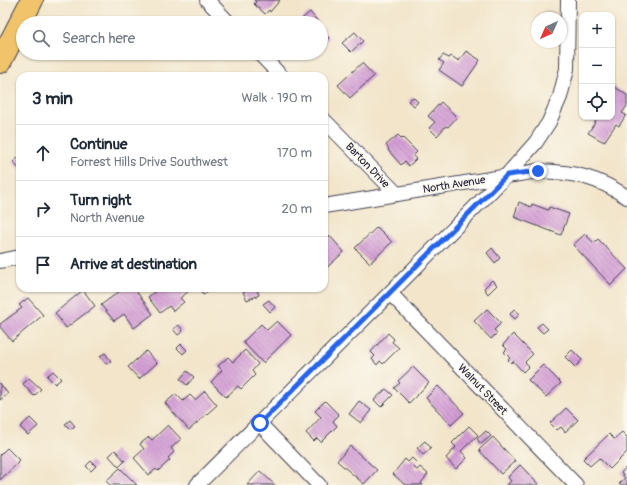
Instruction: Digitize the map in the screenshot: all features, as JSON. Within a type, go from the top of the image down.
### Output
[{"type":"highway","points":[[24,16],[32,0]]},
{"type":"highway","points":[[0,62],[16,31]]},
{"type":"street","points":[[207,0],[222,16]]},
{"type":"street","points":[[197,485],[507,175],[536,142],[549,122],[560,97],[567,69],[568,0]]},
{"type":"street","points":[[266,60],[277,72]]},
{"type":"street","name":"Barton Drive","points":[[328,124],[396,193]]},
{"type":"street","name":"North Avenue","points":[[328,205],[538,171],[562,171],[586,176],[611,186],[627,198]]},
{"type":"street","points":[[0,261],[16,258]]},
{"type":"street","name":"Walnut Street","points":[[390,293],[576,485]]},
{"type":"street","points":[[260,423],[319,485]]},
{"type":"building","points":[[254,0],[280,0],[270,12],[269,10],[265,14],[254,4],[256,2]]},
{"type":"building","points":[[310,12],[313,16],[305,16]]},
{"type":"building","points":[[355,32],[363,41],[351,52],[342,43]]},
{"type":"building","points":[[466,51],[480,60],[462,86],[439,70],[444,63],[439,60],[443,55],[449,58],[451,56],[459,61]]},
{"type":"building","points":[[362,63],[374,76],[350,98],[338,85]]},
{"type":"building","points":[[615,87],[627,95],[627,106],[622,113],[626,115],[619,126],[616,124],[604,142],[588,133],[596,121],[594,120],[615,120]]},
{"type":"building","points":[[413,97],[418,102],[414,106],[408,101]]},
{"type":"building","points":[[441,102],[457,117],[437,136],[429,128],[435,122],[428,116]]},
{"type":"building","points":[[398,135],[417,152],[413,156],[416,159],[409,166],[405,161],[401,165],[388,150],[389,149],[386,145]]},
{"type":"building","points":[[519,202],[531,207],[532,204],[548,210],[549,207],[569,214],[561,235],[514,217]]},
{"type":"building","points":[[377,227],[392,242],[370,263],[355,248]]},
{"type":"building","points":[[585,234],[594,243],[598,239],[627,269],[611,285],[573,245]]},
{"type":"building","points":[[330,236],[344,252],[328,266],[328,238]]},
{"type":"building","points":[[492,248],[500,258],[495,263],[487,253]]},
{"type":"building","points":[[492,280],[497,285],[488,294],[484,288]]},
{"type":"building","points":[[81,292],[84,292],[95,306],[66,328],[55,313]]},
{"type":"building","points":[[119,292],[137,292],[153,314],[134,328],[124,314],[114,321],[101,305]]},
{"type":"building","points":[[154,292],[188,292],[180,298],[184,302],[173,311],[169,306],[160,313],[148,297]]},
{"type":"building","points":[[243,292],[258,292],[259,295],[247,300]]},
{"type":"building","points":[[28,298],[43,315],[12,341],[0,327],[0,324],[22,308],[19,305]]},
{"type":"building","points":[[269,300],[275,307],[270,312],[263,304]]},
{"type":"building","points":[[487,309],[501,323],[494,330],[497,333],[491,339],[474,321]]},
{"type":"building","points":[[514,309],[520,314],[515,319],[510,314]]},
{"type":"building","points":[[277,321],[291,335],[263,363],[243,342],[261,324],[267,330]]},
{"type":"building","points":[[542,323],[548,329],[543,333],[537,327]]},
{"type":"building","points":[[179,325],[183,331],[178,335],[173,329]]},
{"type":"building","points":[[388,333],[394,339],[392,342],[399,348],[383,364],[380,361],[377,365],[372,359],[375,356],[371,352]]},
{"type":"building","points":[[513,334],[533,354],[525,362],[529,366],[523,372],[513,361],[511,363],[508,360],[510,358],[504,352],[507,349],[503,345]]},
{"type":"building","points":[[181,344],[187,350],[183,354],[177,348]]},
{"type":"building","points":[[245,350],[258,364],[252,371],[255,375],[241,389],[238,386],[226,397],[211,382],[222,370],[218,366],[228,357],[233,362]]},
{"type":"building","points":[[572,350],[582,360],[575,367],[565,357]]},
{"type":"building","points":[[146,351],[157,363],[139,379],[128,367]]},
{"type":"building","points":[[105,353],[111,361],[106,364],[100,356]]},
{"type":"building","points":[[543,365],[561,383],[546,397],[528,380]]},
{"type":"building","points":[[413,367],[429,383],[409,403],[394,388],[400,383],[398,381]]},
{"type":"building","points":[[53,371],[61,379],[55,384],[47,376]]},
{"type":"building","points":[[187,371],[194,377],[187,385],[180,379]]},
{"type":"building","points":[[29,378],[41,389],[34,396],[23,384]]},
{"type":"building","points":[[0,383],[8,394],[0,400]]},
{"type":"building","points":[[438,386],[464,413],[451,425],[426,398]]},
{"type":"building","points":[[386,389],[393,395],[381,407],[374,400]]},
{"type":"building","points":[[205,391],[217,405],[189,430],[165,403],[176,394],[183,401],[190,395],[195,400]]},
{"type":"building","points":[[325,401],[339,415],[333,421],[337,426],[321,442],[317,438],[314,441],[306,433],[321,417],[315,411]]},
{"type":"building","points":[[359,401],[371,410],[361,423],[349,414]]},
{"type":"building","points":[[566,408],[578,420],[565,432],[561,427],[557,430],[550,423]]},
{"type":"building","points":[[30,418],[38,426],[28,435],[20,427]]},
{"type":"building","points":[[70,420],[75,426],[70,429],[65,424]]},
{"type":"building","points":[[168,425],[181,439],[171,448],[174,452],[168,458],[170,460],[158,471],[156,469],[149,475],[134,458],[144,449],[140,444],[149,437],[152,440]]},
{"type":"building","points":[[469,426],[478,435],[461,451],[467,458],[456,469],[446,458],[456,447],[452,443]]},
{"type":"building","points":[[486,431],[491,436],[481,444],[477,439]]},
{"type":"building","points":[[622,432],[627,437],[627,452],[610,469],[599,458],[590,466],[583,459],[609,434],[614,439]]},
{"type":"building","points":[[493,437],[515,461],[501,474],[479,450]]},
{"type":"building","points":[[425,441],[431,448],[423,455],[417,448]]},
{"type":"building","points":[[350,446],[377,470],[364,484],[337,461]]},
{"type":"building","points":[[7,448],[20,461],[0,480],[0,455]]},
{"type":"building","points":[[115,450],[125,461],[119,467],[109,456]]},
{"type":"building","points":[[412,458],[417,463],[413,467],[417,470],[420,467],[428,474],[421,483],[423,485],[405,485],[393,474],[405,459],[408,462]]},
{"type":"building","points":[[91,461],[96,466],[91,471],[86,466]]},
{"type":"building","points":[[520,465],[539,485],[507,485],[511,481],[508,477]]},
{"type":"building","points":[[627,466],[627,485],[621,485],[619,484],[625,478],[621,473]]},
{"type":"building","points":[[120,468],[137,485],[110,485],[106,481]]},
{"type":"building","points":[[260,471],[275,485],[247,485]]},
{"type":"route","points":[[260,423],[507,175],[538,171]]}]
